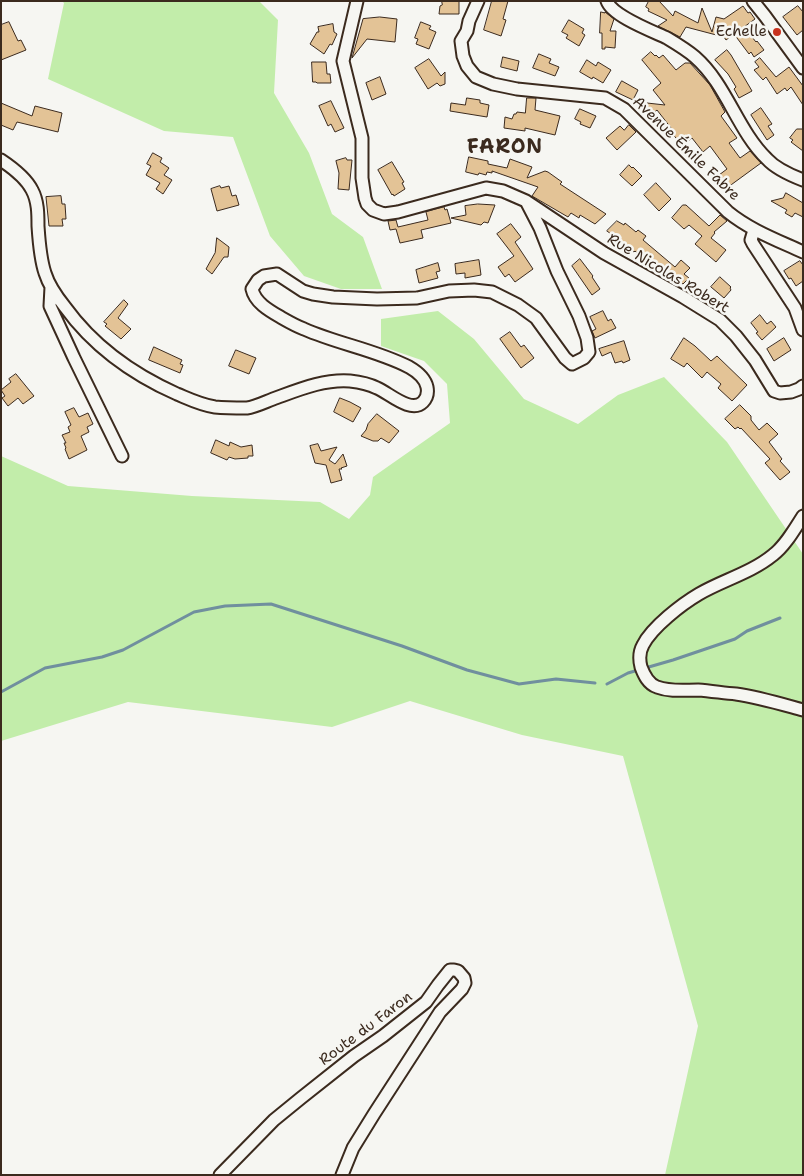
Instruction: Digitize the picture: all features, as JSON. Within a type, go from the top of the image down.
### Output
[{"type":"street","name":"Rue Nicolas Robert","points":[[357,1],[343,61],[362,138],[362,178],[365,198],[367,204],[373,210],[384,214],[391,213],[486,188],[503,191],[526,201],[604,253],[720,320],[736,336],[755,360],[774,391],[780,394],[791,392],[803,386]]},
{"type":"street","name":"Avenue Émile Fabre","points":[[478,1],[462,41],[463,56],[476,76],[493,84],[517,89],[605,98],[624,109],[739,221],[754,230],[803,252]]},
{"type":"street","points":[[607,1],[606,3],[617,13],[687,50],[705,66],[715,79],[752,142],[762,154],[790,175],[803,180]]},
{"type":"street","points":[[753,1],[803,68]]},
{"type":"street","points":[[1,160],[22,177],[32,191],[37,206],[39,244],[45,272],[51,287],[88,336],[120,362],[158,385],[196,402],[215,406],[248,408],[316,383],[348,381],[369,385],[407,405],[418,405],[427,396],[425,382],[418,373],[408,367],[370,351],[304,329],[270,312],[254,295],[252,289],[258,280],[264,276],[277,274],[303,291],[333,297],[417,298],[449,291],[474,290],[492,292],[518,304],[536,318],[565,358],[572,364],[584,358],[589,352],[587,338],[579,316],[526,201]]},
{"type":"street","points":[[754,230],[751,240],[795,308],[803,330]]},
{"type":"street","points":[[51,287],[50,306],[122,456]]},
{"type":"street","points":[[803,516],[786,542],[774,554],[759,565],[698,594],[658,626],[642,646],[639,657],[646,678],[653,685],[666,690],[700,690],[739,694],[803,710]]},
{"type":"street","name":"Route du Faron","points":[[220,1175],[274,1120],[426,1002],[450,970],[458,971],[464,978],[465,983],[462,989],[440,1012],[374,1114],[354,1148],[342,1175]]},
{"type":"green space","points":[[62,1],[259,1],[278,20],[274,93],[309,153],[332,214],[363,237],[382,289],[341,289],[304,276],[270,236],[233,137],[164,131],[48,79],[64,3]]},
{"type":"green space","points":[[438,311],[474,339],[524,399],[578,424],[618,395],[664,377],[727,442],[803,554],[803,1175],[665,1175],[698,1026],[623,756],[522,735],[410,701],[332,727],[128,702],[1,741],[1,456],[68,486],[192,496],[320,502],[349,519],[370,495],[373,477],[450,423],[447,384],[424,361],[381,346],[381,319]]},
{"type":"building","points":[[442,1],[459,1],[459,14],[439,14]]},
{"type":"building","points":[[492,1],[508,1],[503,19],[506,20],[501,36],[484,30]]},
{"type":"building","points":[[649,1],[659,1],[673,16],[675,11],[698,23],[702,8],[712,32],[716,17],[724,19],[743,6],[755,19],[744,27],[764,50],[754,57],[751,52],[749,54],[734,34],[726,40],[724,37],[686,27],[680,37],[658,26],[667,20],[648,11],[649,9],[646,7]]},
{"type":"building","points":[[798,6],[803,12],[803,30],[797,35],[783,17]]},
{"type":"building","points":[[601,12],[605,12],[614,19],[610,31],[616,31],[615,48],[605,47],[605,49],[602,49],[602,33],[600,33]]},
{"type":"building","points":[[380,17],[397,19],[395,42],[367,39],[352,58],[363,19]]},
{"type":"building","points":[[569,20],[584,29],[582,33],[585,35],[579,46],[566,38],[568,35],[562,32]]},
{"type":"building","points":[[9,22],[18,41],[21,40],[26,50],[1,60],[1,25]]},
{"type":"building","points":[[421,22],[431,26],[429,29],[436,32],[429,49],[416,44],[418,39],[415,38]]},
{"type":"building","points":[[333,24],[334,32],[337,34],[332,45],[330,44],[324,54],[310,44],[317,32],[319,32],[318,27]]},
{"type":"building","points":[[727,50],[752,91],[739,98],[734,89],[736,87],[728,74],[715,60]]},
{"type":"building","points":[[651,52],[659,58],[663,55],[676,70],[685,63],[690,63],[710,85],[725,112],[721,116],[737,138],[729,143],[740,158],[750,151],[761,163],[724,190],[715,178],[727,169],[710,146],[703,152],[692,138],[683,146],[669,130],[671,128],[657,110],[649,117],[641,108],[647,103],[665,105],[653,90],[661,83],[642,60]]},
{"type":"building","points":[[539,54],[551,59],[549,63],[559,67],[555,76],[533,68]]},
{"type":"building","points":[[503,57],[519,61],[517,71],[501,67]]},
{"type":"building","points":[[760,58],[776,77],[789,67],[803,86],[803,105],[791,87],[787,91],[785,88],[777,94],[766,77],[763,80],[754,70],[759,67],[755,62]]},
{"type":"building","points":[[429,59],[441,76],[445,72],[445,84],[440,86],[437,83],[428,89],[415,68]]},
{"type":"building","points":[[587,60],[596,66],[598,62],[611,70],[603,83],[580,72]]},
{"type":"building","points":[[312,62],[326,62],[327,74],[330,74],[331,83],[313,82]]},
{"type":"building","points":[[380,77],[386,94],[372,100],[366,83]]},
{"type":"building","points":[[622,81],[638,90],[633,100],[616,92]]},
{"type":"building","points":[[467,98],[480,100],[480,103],[489,105],[487,117],[450,111],[451,103],[465,105]]},
{"type":"building","points":[[527,98],[536,98],[535,110],[560,116],[555,135],[525,128],[525,131],[504,128],[505,117],[512,119],[517,112],[525,113]]},
{"type":"building","points":[[331,101],[344,128],[335,132],[331,124],[328,126],[319,106]]},
{"type":"building","points":[[1,103],[32,116],[35,106],[62,113],[58,132],[17,122],[13,130],[1,125]]},
{"type":"building","points":[[761,108],[772,124],[768,126],[774,135],[767,140],[751,115]]},
{"type":"building","points":[[580,109],[596,116],[590,128],[580,124],[581,122],[575,119]]},
{"type":"building","points":[[629,125],[636,132],[617,150],[606,138],[620,126],[624,130]]},
{"type":"building","points":[[797,129],[803,129],[803,151],[791,142],[793,140],[790,138]]},
{"type":"building","points":[[153,153],[162,158],[160,162],[169,168],[164,175],[172,180],[163,194],[156,189],[160,183],[146,175],[151,166],[147,164]]},
{"type":"building","points":[[469,157],[507,168],[510,159],[532,167],[527,178],[545,171],[548,172],[562,182],[560,184],[606,214],[595,224],[580,215],[579,218],[571,213],[568,217],[532,196],[538,187],[492,171],[492,173],[487,172],[486,175],[466,172]]},
{"type":"building","points":[[346,158],[347,160],[352,160],[349,190],[338,189],[339,173],[336,161]]},
{"type":"building","points":[[392,162],[404,182],[402,183],[405,189],[394,196],[378,170]]},
{"type":"building","points":[[629,165],[642,176],[632,186],[620,175]]},
{"type":"building","points":[[656,183],[671,199],[659,211],[644,195]]},
{"type":"building","points":[[220,186],[221,188],[229,186],[232,196],[236,195],[239,205],[217,211],[211,189]]},
{"type":"building","points":[[786,193],[803,203],[803,217],[795,213],[792,217],[785,213],[787,210],[771,201],[783,198]]},
{"type":"building","points":[[61,196],[62,204],[65,204],[66,219],[62,219],[63,226],[49,226],[46,197]]},
{"type":"building","points":[[478,204],[495,205],[488,223],[484,222],[481,225],[451,218],[466,215],[465,206]]},
{"type":"building","points":[[683,205],[686,205],[709,226],[720,215],[727,221],[714,232],[711,238],[726,250],[716,262],[695,244],[702,236],[689,225],[684,229],[672,218]]},
{"type":"building","points":[[444,207],[445,210],[447,209],[451,223],[421,230],[423,238],[400,243],[396,229],[390,230],[388,221],[396,220],[398,227],[428,220],[426,212]]},
{"type":"building","points":[[617,221],[624,225],[625,223],[636,232],[638,230],[646,236],[643,240],[675,267],[681,260],[690,268],[684,274],[689,278],[683,284],[670,275],[667,279],[635,251],[626,246],[625,248],[613,239],[615,237],[607,231]]},
{"type":"building","points":[[511,224],[521,237],[515,242],[533,269],[515,282],[509,274],[505,277],[498,267],[514,256],[497,234]]},
{"type":"building","points":[[217,238],[229,247],[228,257],[224,257],[212,274],[206,269],[215,253]]},
{"type":"building","points":[[580,259],[600,289],[592,295],[572,266]]},
{"type":"building","points":[[479,260],[481,275],[465,278],[465,273],[456,274],[455,264]]},
{"type":"building","points":[[800,261],[803,265],[803,281],[796,286],[784,271]]},
{"type":"building","points":[[438,263],[440,271],[436,272],[438,278],[419,283],[416,270]]},
{"type":"building","points":[[720,277],[731,287],[731,290],[724,298],[711,287]]},
{"type":"building","points":[[124,300],[128,304],[118,318],[131,329],[121,339],[105,326],[107,324],[104,322]]},
{"type":"building","points":[[603,311],[608,321],[611,319],[616,328],[595,338],[592,331],[596,329],[590,317]]},
{"type":"building","points":[[760,315],[767,324],[771,321],[776,327],[762,340],[751,323]]},
{"type":"building","points":[[510,332],[521,347],[524,345],[534,358],[521,368],[500,339]]},
{"type":"building","points":[[684,338],[711,361],[717,356],[747,385],[732,401],[718,388],[721,384],[707,372],[702,378],[687,363],[684,367],[671,359]]},
{"type":"building","points":[[784,338],[791,350],[774,361],[767,349]]},
{"type":"building","points":[[624,341],[630,360],[623,363],[622,361],[615,363],[611,352],[602,356],[599,349]]},
{"type":"building","points":[[154,347],[182,360],[180,364],[183,365],[180,373],[149,360]]},
{"type":"building","points":[[236,350],[256,358],[249,374],[229,366]]},
{"type":"building","points":[[16,374],[34,396],[23,404],[18,398],[8,406],[2,398],[5,396],[1,390],[11,382],[9,379]]},
{"type":"building","points":[[340,398],[361,408],[353,422],[334,412]]},
{"type":"building","points":[[740,405],[751,416],[751,420],[759,430],[767,423],[778,434],[769,442],[782,459],[780,461],[790,472],[780,480],[765,463],[770,459],[741,428],[735,429],[725,419]]},
{"type":"building","points":[[74,408],[79,417],[88,413],[93,424],[87,427],[89,432],[81,436],[87,450],[69,459],[65,449],[64,443],[66,443],[62,435],[70,432],[68,427],[71,425],[65,412]]},
{"type":"building","points":[[377,414],[399,431],[389,443],[381,438],[378,441],[373,441],[361,436]]},
{"type":"building","points":[[216,440],[229,446],[230,442],[241,447],[252,445],[253,456],[235,459],[229,457],[227,460],[211,453]]},
{"type":"building","points":[[318,444],[321,451],[337,447],[329,460],[335,464],[343,454],[347,466],[339,469],[342,480],[331,483],[326,465],[315,463],[310,446]]},
{"type":"waterway","points":[[1,692],[45,668],[102,657],[123,650],[194,612],[225,606],[271,604],[402,646],[467,670],[519,684],[556,679],[595,683]]},
{"type":"waterway","points":[[607,684],[628,673],[735,639],[747,631],[780,618]]},
{"type":"place","name":"Echelle","points":[[777,32]]},
{"type":"district","name":"FARON","points":[[505,148]]}]
